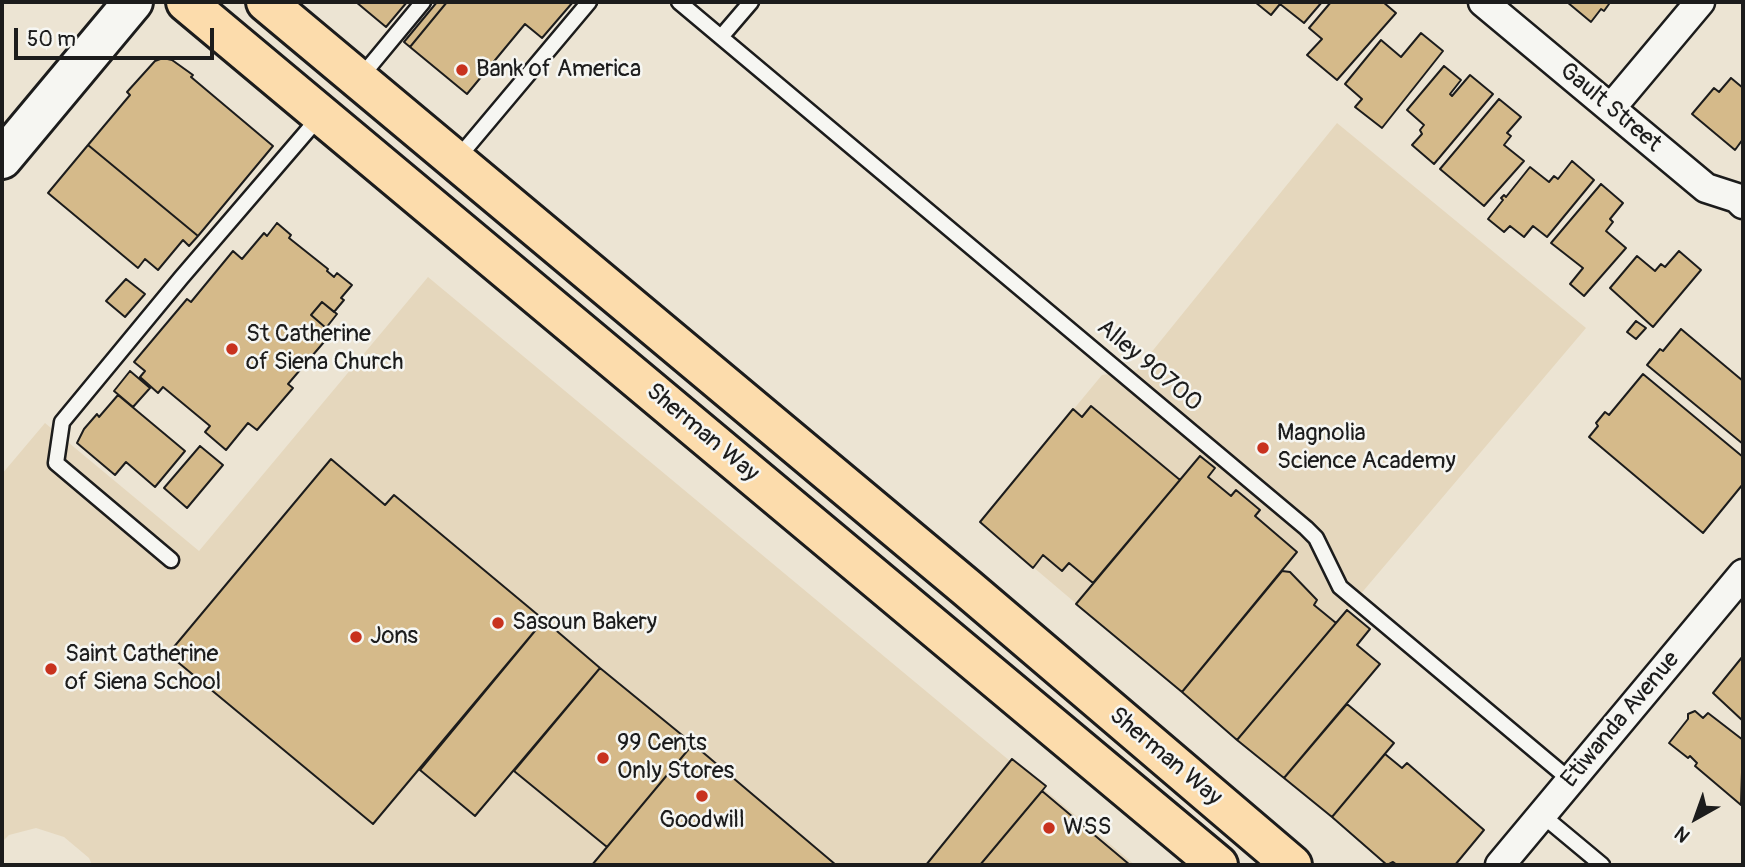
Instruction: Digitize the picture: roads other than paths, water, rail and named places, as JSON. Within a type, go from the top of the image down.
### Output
[{"type":"main road","points":[[2,159],[133,2]]},
{"type":"main road","name":"Sherman Way","points":[[186,2],[1218,865]]},
{"type":"main road","name":"Sherman Way","points":[[265,2],[457,160],[1292,865]]},
{"type":"street","name":"Gault Street","points":[[1483,2],[1706,188],[1737,198],[1743,204]]},
{"type":"street","points":[[1611,108],[1700,2]]},
{"type":"street","name":"Etiwanda Avenue","points":[[1500,865],[1743,574]]},
{"type":"lane","points":[[359,79],[423,2]]},
{"type":"lane","points":[[457,160],[589,2]]},
{"type":"lane","name":"Alley 90700","points":[[679,2],[1306,528],[1316,538],[1340,587],[1570,780]]},
{"type":"lane","points":[[721,37],[751,2]]},
{"type":"lane","points":[[171,560],[56,463],[62,422],[321,114]]},
{"type":"lane","points":[[1542,815],[1602,865]]},
{"type":"place","name":"Bank of America","points":[[462,70]]},
{"type":"place","name":"St Catherine of Siena Church","points":[[232,349]]},
{"type":"place","name":"Magnolia Science Academy","points":[[1263,448]]},
{"type":"place","name":"Sasoun Bakery","points":[[498,623]]},
{"type":"place","name":"Jons","points":[[356,637]]},
{"type":"place","name":"Saint Catherine of Siena School","points":[[51,669]]},
{"type":"place","name":"99 Cents Only Stores","points":[[603,758]]},
{"type":"place","name":"Goodwill","points":[[702,796]]},
{"type":"place","name":"WSS","points":[[1049,828]]}]
